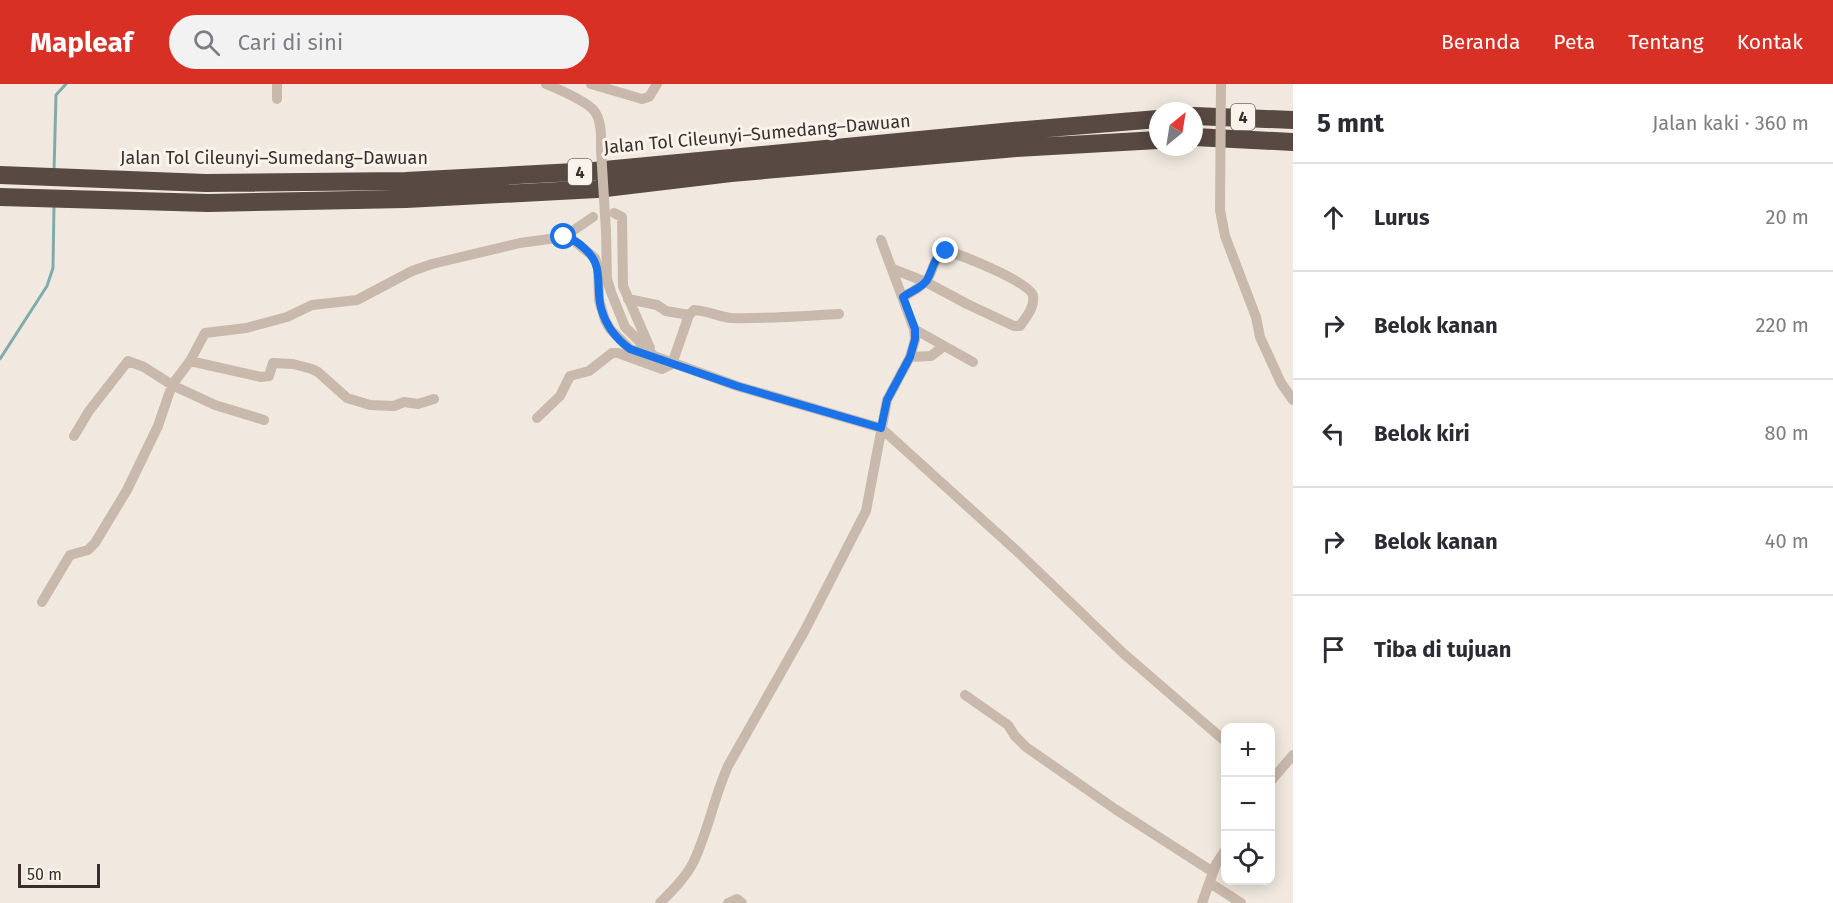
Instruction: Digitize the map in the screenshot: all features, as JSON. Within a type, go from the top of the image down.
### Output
[{"type":"highway","name":"4","points":[[1203,116],[1293,120]]},
{"type":"highway","name":"Jalan Tol Cileunyi–Sumedang–Dawuan","points":[[0,175],[207,183],[406,181],[594,171],[1001,132],[1149,121]]},
{"type":"highway","name":"4","points":[[1203,137],[1293,142]]},
{"type":"highway","name":"Jalan Tol Cileunyi–Sumedang–Dawuan","points":[[0,197],[207,203],[406,199],[597,189],[731,173],[1004,149],[1149,141]]},
{"type":"street","points":[[277,84],[277,99]]},
{"type":"street","points":[[546,84],[566,92],[595,111],[602,150],[607,279],[626,327],[654,356]]},
{"type":"street","points":[[591,84],[642,99],[649,97],[657,84]]},
{"type":"street","points":[[1221,84],[1220,210],[1225,236],[1256,317],[1260,337],[1281,383],[1293,400]]},
{"type":"street","points":[[614,213],[622,217],[623,286],[654,356]]},
{"type":"street","points":[[564,237],[593,217]]},
{"type":"street","points":[[42,602],[70,555],[88,550],[95,543],[127,490],[158,426],[172,385],[190,361],[205,333],[246,328],[286,317],[312,305],[357,300],[412,271],[432,264],[528,242],[564,237],[572,239],[595,258],[598,268],[599,300],[605,320],[610,329],[630,349],[747,389],[881,428],[1019,553],[1123,653],[1221,738]]},
{"type":"street","points":[[660,903],[682,880],[692,864],[718,787],[728,766],[805,630],[866,511],[887,400],[910,357],[915,339],[915,329],[881,240]]},
{"type":"street","points":[[893,269],[926,282],[1014,326],[1020,326],[1032,307],[1034,295],[1020,282],[946,251],[941,252],[926,282],[903,297]]},
{"type":"street","points":[[628,299],[654,304],[666,311],[689,315]]},
{"type":"street","points":[[537,418],[560,396],[570,376],[589,371],[612,353],[618,353],[662,369],[672,364],[689,315],[694,310],[708,311],[727,318],[781,318],[839,314]]},
{"type":"street","points":[[915,329],[973,362]]},
{"type":"street","points":[[910,357],[931,356],[944,346]]},
{"type":"street","points":[[74,436],[89,411],[128,361],[144,367],[172,385],[215,405],[264,420]]},
{"type":"street","points":[[190,361],[261,377],[269,376],[273,363],[292,364],[318,372],[347,398],[370,405],[394,406],[404,402],[418,404],[434,399]]},
{"type":"street","points":[[964,696],[1008,725],[1015,736],[1035,753],[1211,878],[1241,903]]},
{"type":"street","points":[[1274,777],[1293,755]]},
{"type":"street","points":[[1202,903],[1221,859]]},
{"type":"street","points":[[728,903],[737,899],[742,903]]},
{"type":"waterway","points":[[54,171],[56,95],[66,84]]},
{"type":"waterway","points":[[0,359],[47,286],[53,268],[54,205]]},
{"type":"route","points":[[564,237],[584,247],[595,258],[598,268],[599,300],[605,320],[616,337],[630,349],[737,386],[881,428],[887,400],[910,357],[915,339],[915,329],[903,297],[926,282],[941,252],[946,251]]}]
